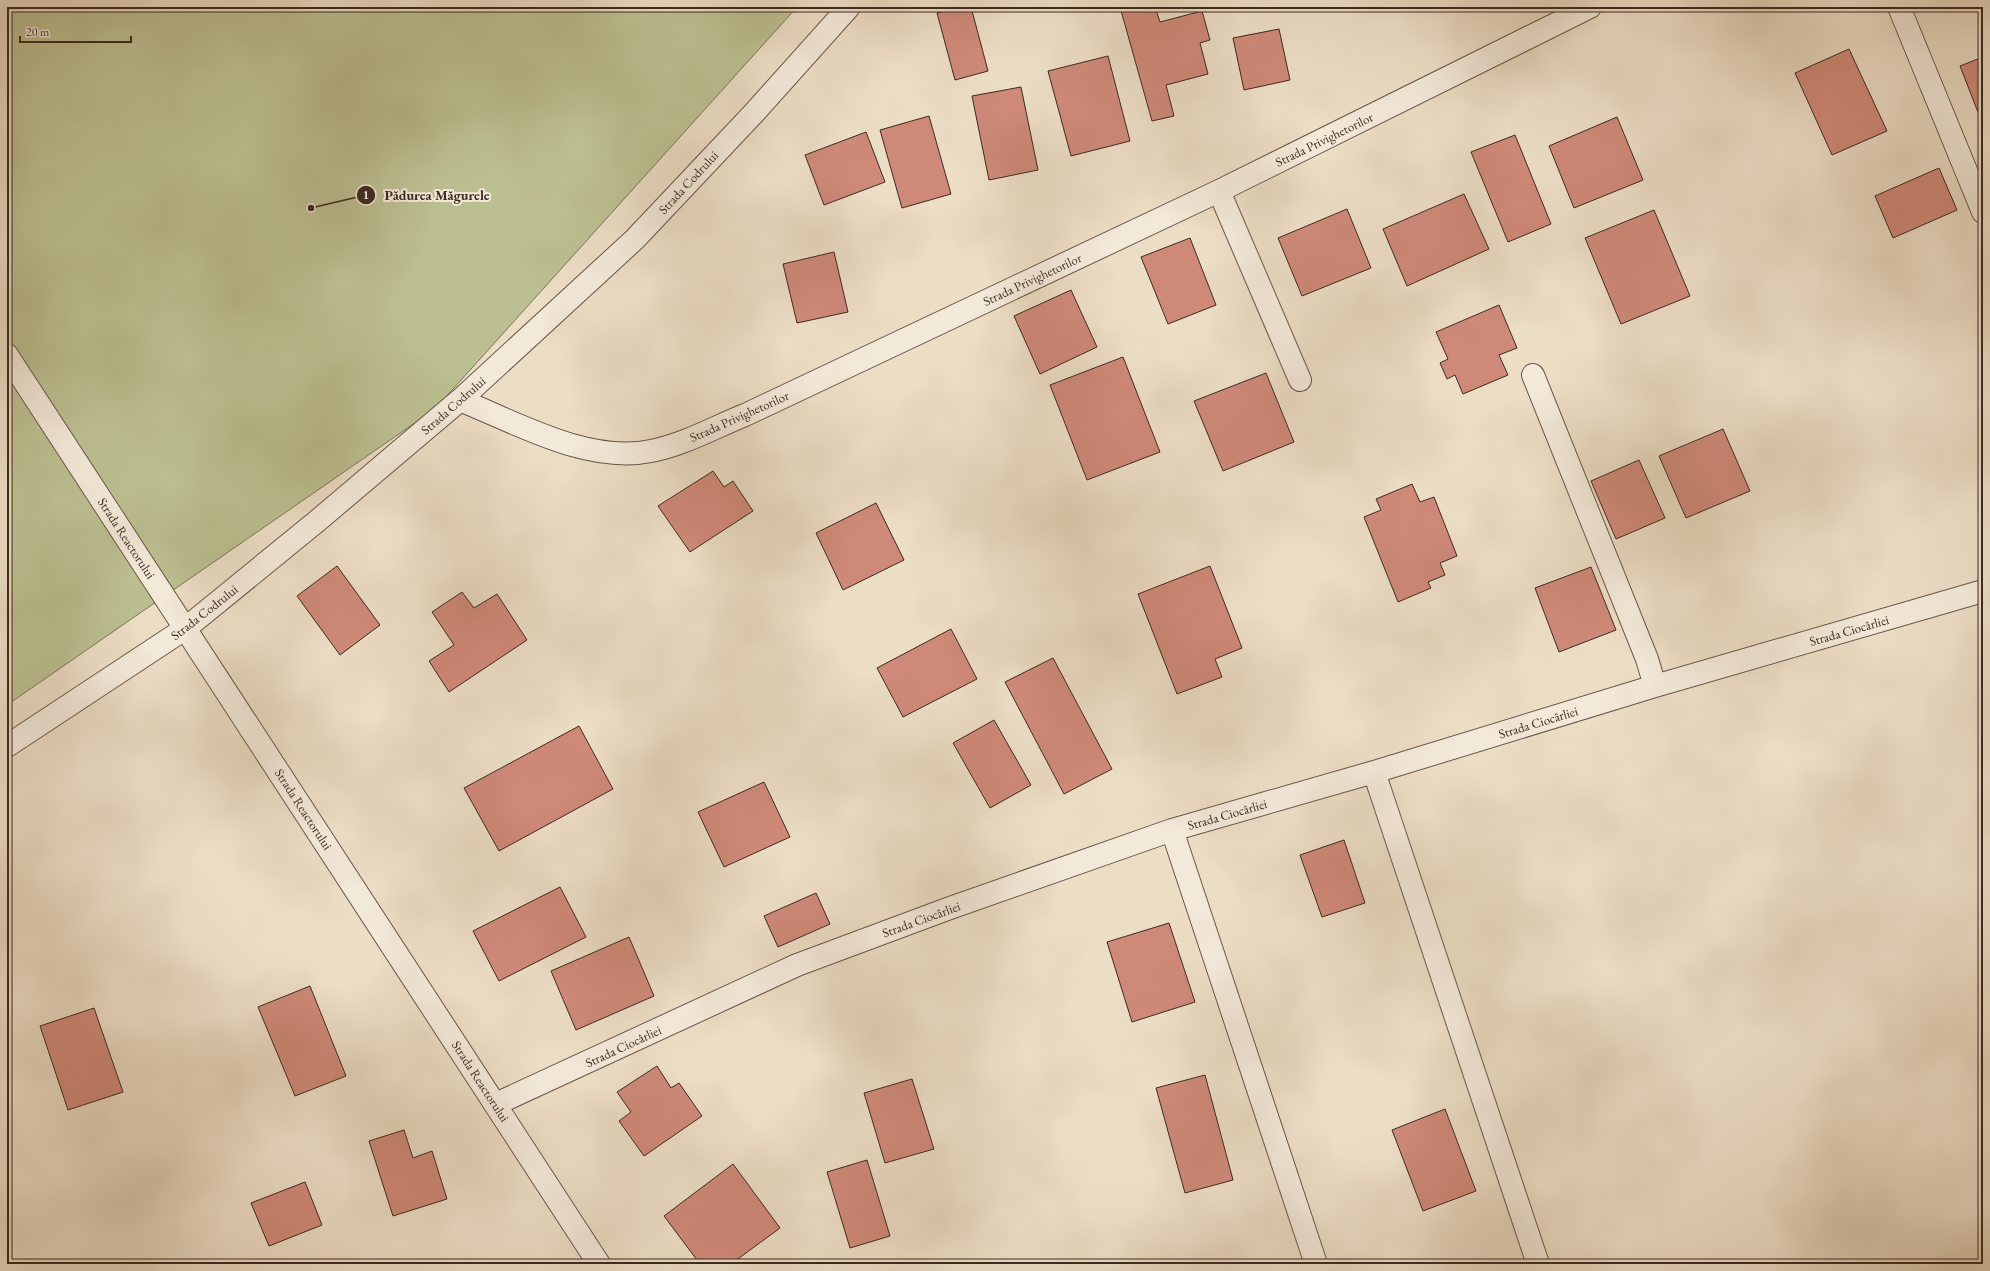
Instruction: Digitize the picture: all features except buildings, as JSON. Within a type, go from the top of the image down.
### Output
[{"type":"street","name":"Strada Codrului","points":[[7,746],[186,628],[316,522],[460,400],[635,239],[753,114],[849,7]]},
{"type":"street","name":"Strada Privighetorilor","points":[[460,400],[544,435],[597,452],[629,455],[652,451],[671,445],[745,415],[1219,191],[1590,7]]},
{"type":"street","points":[[1899,7],[1983,212]]},
{"type":"street","points":[[1219,191],[1300,380]]},
{"type":"street","name":"Strada Reactorului","points":[[7,355],[600,1264]]},
{"type":"street","points":[[1534,375],[1647,659],[1654,686]]},
{"type":"street","name":"Strada Ciocârliei","points":[[496,1104],[797,965],[950,908],[1172,830],[1374,772],[1654,686],[1983,591]]},
{"type":"street","points":[[1374,772],[1538,1264]]},
{"type":"street","points":[[1172,830],[1316,1264]]},
{"type":"green space","points":[[7,7],[797,7],[435,409],[7,705]]},
{"type":"place","name":"Pădurea Măgurele","points":[[311,208]]}]
